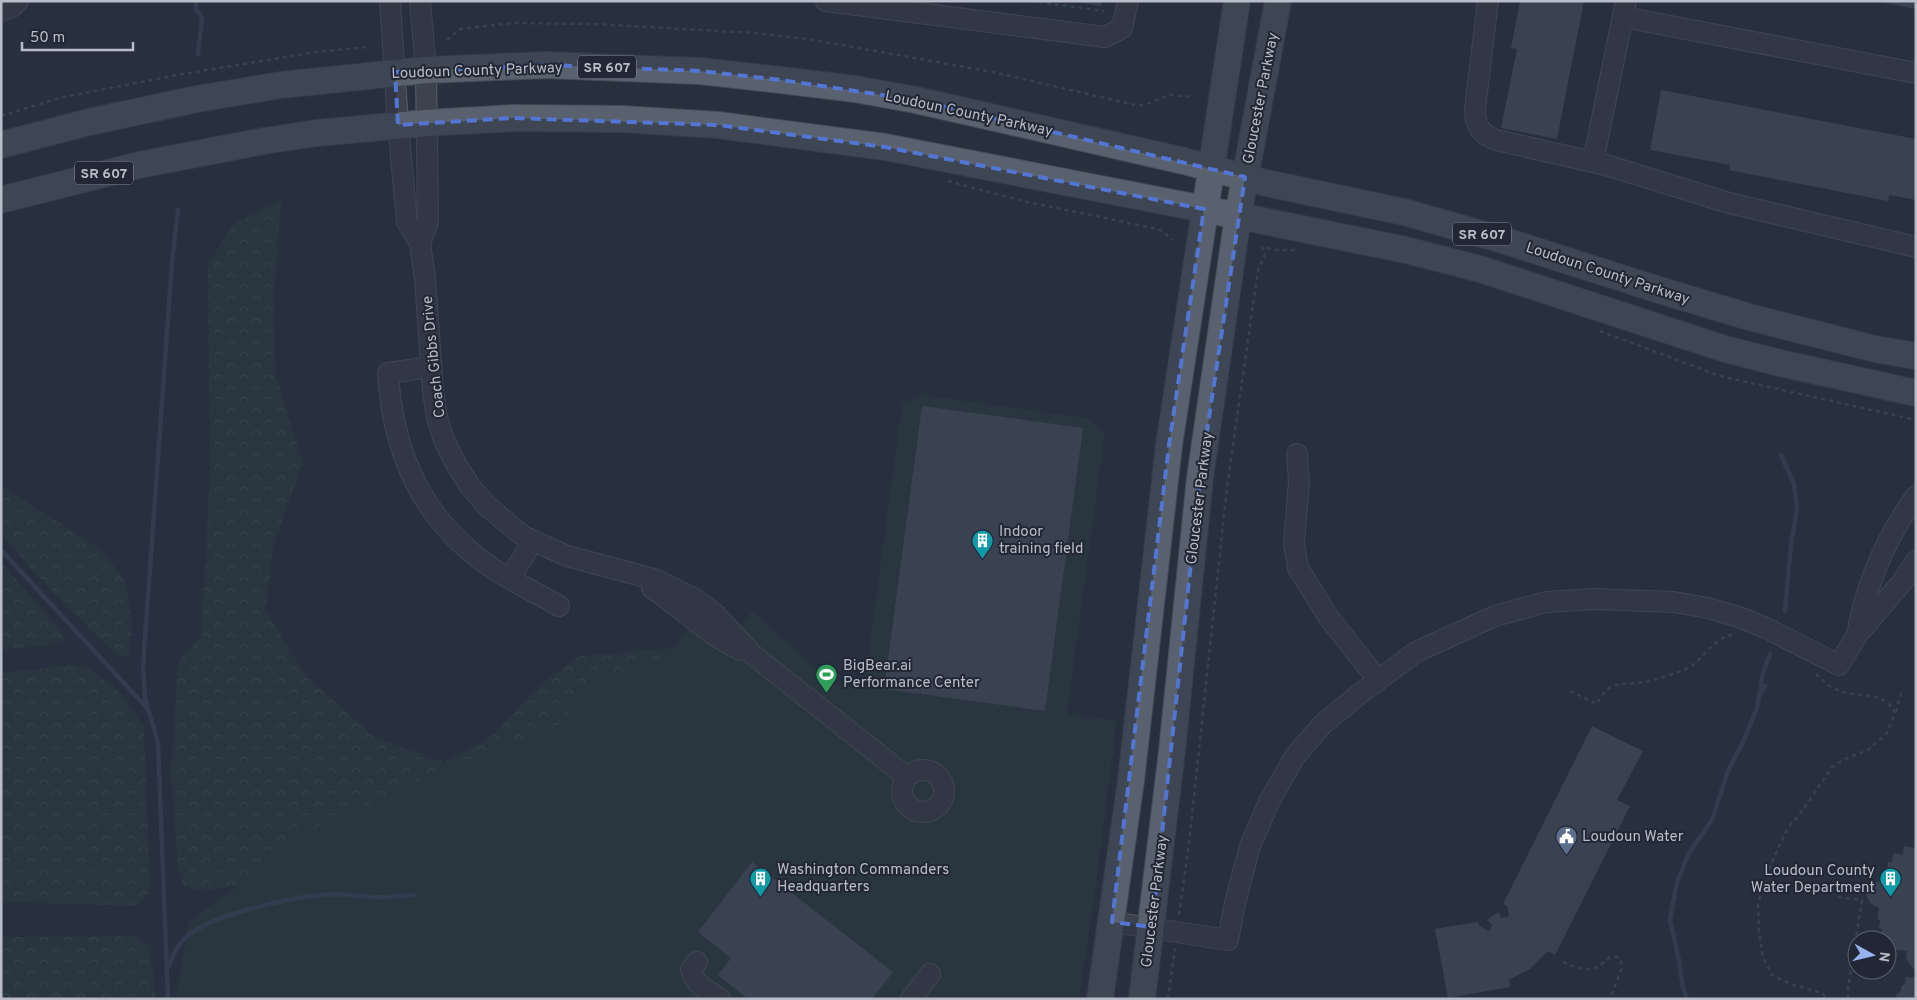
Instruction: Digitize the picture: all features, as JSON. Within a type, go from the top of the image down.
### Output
[{"type":"main road","points":[[1100,999],[1131,780],[1169,445],[1236,1]]},
{"type":"main road","name":"Gloucester Parkway","points":[[1142,999],[1152,927],[1200,478],[1238,216],[1278,1]]},
{"type":"main road","name":"Loudoun County Parkway","points":[[1,145],[108,117],[197,98],[281,85],[394,72],[546,65],[700,71],[790,81],[916,100],[1184,161],[1210,170],[1420,217],[1496,238],[1749,317],[1875,348],[1916,356]]},
{"type":"main road","name":"SR 607","points":[[1,200],[139,164],[317,133],[398,125],[513,118],[621,119],[718,125],[885,147],[1204,208],[1406,250],[1572,299],[1725,349],[1916,393]]},
{"type":"street","points":[[1,11],[12,7],[18,1]]},
{"type":"street","name":"Coach Gibbs Drive","points":[[390,1],[398,125],[407,222],[420,243],[425,278],[431,366],[437,418],[444,440],[470,486],[503,521],[533,541],[567,556],[632,574],[662,594],[706,630],[727,644],[752,654],[906,777]]},
{"type":"street","name":"Coach Gibbs Drive","points":[[420,1],[426,70],[428,222],[420,243]]},
{"type":"street","points":[[826,1],[1105,37],[1122,28],[1126,18],[1128,1]]},
{"type":"street","points":[[1488,1],[1475,109],[1475,120],[1479,129],[1487,136],[1496,140],[1621,169],[1729,203],[1916,247]]},
{"type":"street","points":[[1593,162],[1624,9],[1916,73]]},
{"type":"street","points":[[431,366],[388,373],[390,400],[398,441],[410,473],[425,502],[443,526],[461,544],[492,568],[559,606]]},
{"type":"street","points":[[1297,454],[1299,482],[1294,543],[1298,568],[1329,618],[1378,680]]},
{"type":"street","points":[[1856,635],[1862,606],[1873,572],[1893,529],[1916,496]]},
{"type":"street","points":[[510,578],[533,541]]},
{"type":"street","points":[[1112,922],[1228,940],[1235,903],[1250,846],[1269,802],[1296,756],[1323,724],[1416,652],[1495,616],[1546,602],[1594,599],[1674,602],[1708,608],[1739,617],[1766,628],[1839,666],[1856,635],[1903,581],[1916,561]]},
{"type":"street","points":[[697,962],[691,969],[692,976],[698,983],[720,999]]},
{"type":"street","points":[[911,999],[930,974]]},
{"type":"path","points":[[1031,1],[1104,11]]},
{"type":"path","points":[[447,40],[460,30],[513,23],[552,22],[754,33],[808,39],[976,69],[1135,105],[1144,106],[1170,95],[1192,97]]},
{"type":"path","points":[[1,116],[58,98],[168,76],[276,58],[367,47]]},
{"type":"path","points":[[942,180],[1023,201],[1154,228],[1163,231],[1172,240]]},
{"type":"path","points":[[1168,999],[1190,833],[1227,487],[1258,270],[1265,255],[1262,247],[1277,250],[1296,250]]},
{"type":"path","points":[[1595,329],[1720,376],[1916,420]]},
{"type":"path","points":[[1570,691],[1597,704],[1603,692],[1621,683],[1644,682],[1693,666],[1718,641],[1730,635],[1742,635]]},
{"type":"path","points":[[1810,668],[1831,687],[1862,696],[1880,697],[1890,704],[1896,712]]},
{"type":"path","points":[[1828,999],[1822,993],[1790,984],[1772,975],[1763,958],[1759,932],[1758,903],[1768,871],[1787,829],[1832,767],[1845,759],[1868,750],[1887,733],[1896,712],[1902,689]]},
{"type":"path","points":[[1838,896],[1862,900],[1848,988],[1848,999]]},
{"type":"path","points":[[1564,962],[1579,969],[1590,970],[1601,965],[1610,957],[1617,957],[1621,961],[1622,970],[1610,999]]},
{"type":"highlighted area","points":[[546,65],[700,71],[781,80],[916,100],[1245,177],[1200,478],[1152,927],[1112,922],[1169,445],[1204,209],[885,147],[718,125],[513,118],[398,125],[395,72]]},
{"type":"green space","points":[[281,200],[274,298],[276,376],[303,464],[273,547],[266,609],[305,675],[376,738],[444,762],[488,740],[539,686],[579,656],[684,647],[708,661],[251,882],[203,892],[184,886],[178,870],[171,774],[178,662],[201,636],[210,476],[208,264],[233,224]]},
{"type":"green space","name":"BigBear.ai Performance Center","points":[[923,395],[1086,418],[1105,432],[1067,714],[1117,720],[1096,886],[1079,999],[176,999],[189,921],[320,826],[416,782],[562,724],[579,699],[595,683],[669,655],[712,597],[743,625],[752,610],[831,683],[864,687],[902,404]]},
{"type":"green space","points":[[1,486],[104,551],[126,583],[132,624],[130,656],[117,655],[90,630],[33,571],[1,534]]},
{"type":"green space","points":[[1,562],[62,632],[65,643],[1,650]]},
{"type":"green space","points":[[71,665],[92,669],[120,693],[144,726],[150,891],[138,906],[1,902],[1,673]]},
{"type":"green space","points":[[134,936],[149,946],[156,999],[1,999],[1,937]]},
{"type":"building","points":[[1071,1],[1102,1],[1101,6]]},
{"type":"building","points":[[1520,1],[1584,1],[1557,139],[1501,128],[1517,49],[1511,48]]},
{"type":"building","points":[[1916,1],[1916,9],[1881,2]]},
{"type":"building","points":[[1661,90],[1916,139],[1916,200],[1889,195],[1888,201],[1729,170],[1730,165],[1650,150]]},
{"type":"building","name":"Indoor training field","points":[[922,406],[1083,428],[1045,711],[884,689]]},
{"type":"building","name":"Loudoun Water","points":[[1592,726],[1643,751],[1617,800],[1630,806],[1555,955],[1548,951],[1530,969],[1509,980],[1510,987],[1448,998],[1435,929],[1478,922],[1479,926],[1489,931],[1492,925],[1487,920],[1492,916],[1499,912],[1501,918],[1509,916],[1507,906],[1503,904]]},
{"type":"building","name":"Loudoun County Water Department","points":[[1904,846],[1916,848],[1916,972],[1906,959],[1907,951],[1897,950],[1897,930],[1882,930],[1879,928],[1880,920],[1877,919],[1879,908],[1871,904],[1866,895],[1867,889],[1871,885],[1875,882],[1883,881],[1885,869],[1887,870],[1888,862],[1892,862],[1893,853],[1903,855]]},
{"type":"building","name":"Washington Commanders Headquarters","points":[[752,862],[893,972],[872,999],[748,999],[718,975],[731,958],[698,932]]},
{"type":"building","points":[[1906,977],[1916,978],[1916,999],[1896,999],[1902,985],[1905,985]]},
{"type":"waterway","points":[[196,1],[196,9],[202,18],[198,54]]},
{"type":"waterway","points":[[168,999],[158,743],[145,698],[143,666],[172,263],[178,210]]},
{"type":"waterway","points":[[1781,455],[1794,484],[1797,509],[1791,544],[1785,611]]},
{"type":"waterway","points":[[1,550],[146,707]]},
{"type":"waterway","points":[[1760,694],[1762,676],[1770,654]]},
{"type":"waterway","points":[[1687,999],[1670,919],[1677,882],[1689,853],[1712,820],[1728,771],[1744,740],[1757,708],[1759,695],[1765,686]]},
{"type":"waterway","points":[[169,966],[179,945],[195,930],[228,916],[268,904],[320,895],[339,894],[373,897],[415,895]]},
{"type":"place","name":"Indoor training field","points":[[983,559]]},
{"type":"place","name":"BigBear.ai Performance Center","points":[[827,693]]},
{"type":"place","name":"Loudoun Water","points":[[1566,855]]},
{"type":"place","name":"Washington Commanders Headquarters","points":[[761,897]]},
{"type":"place","name":"Loudoun County Water Department","points":[[1891,898]]}]
